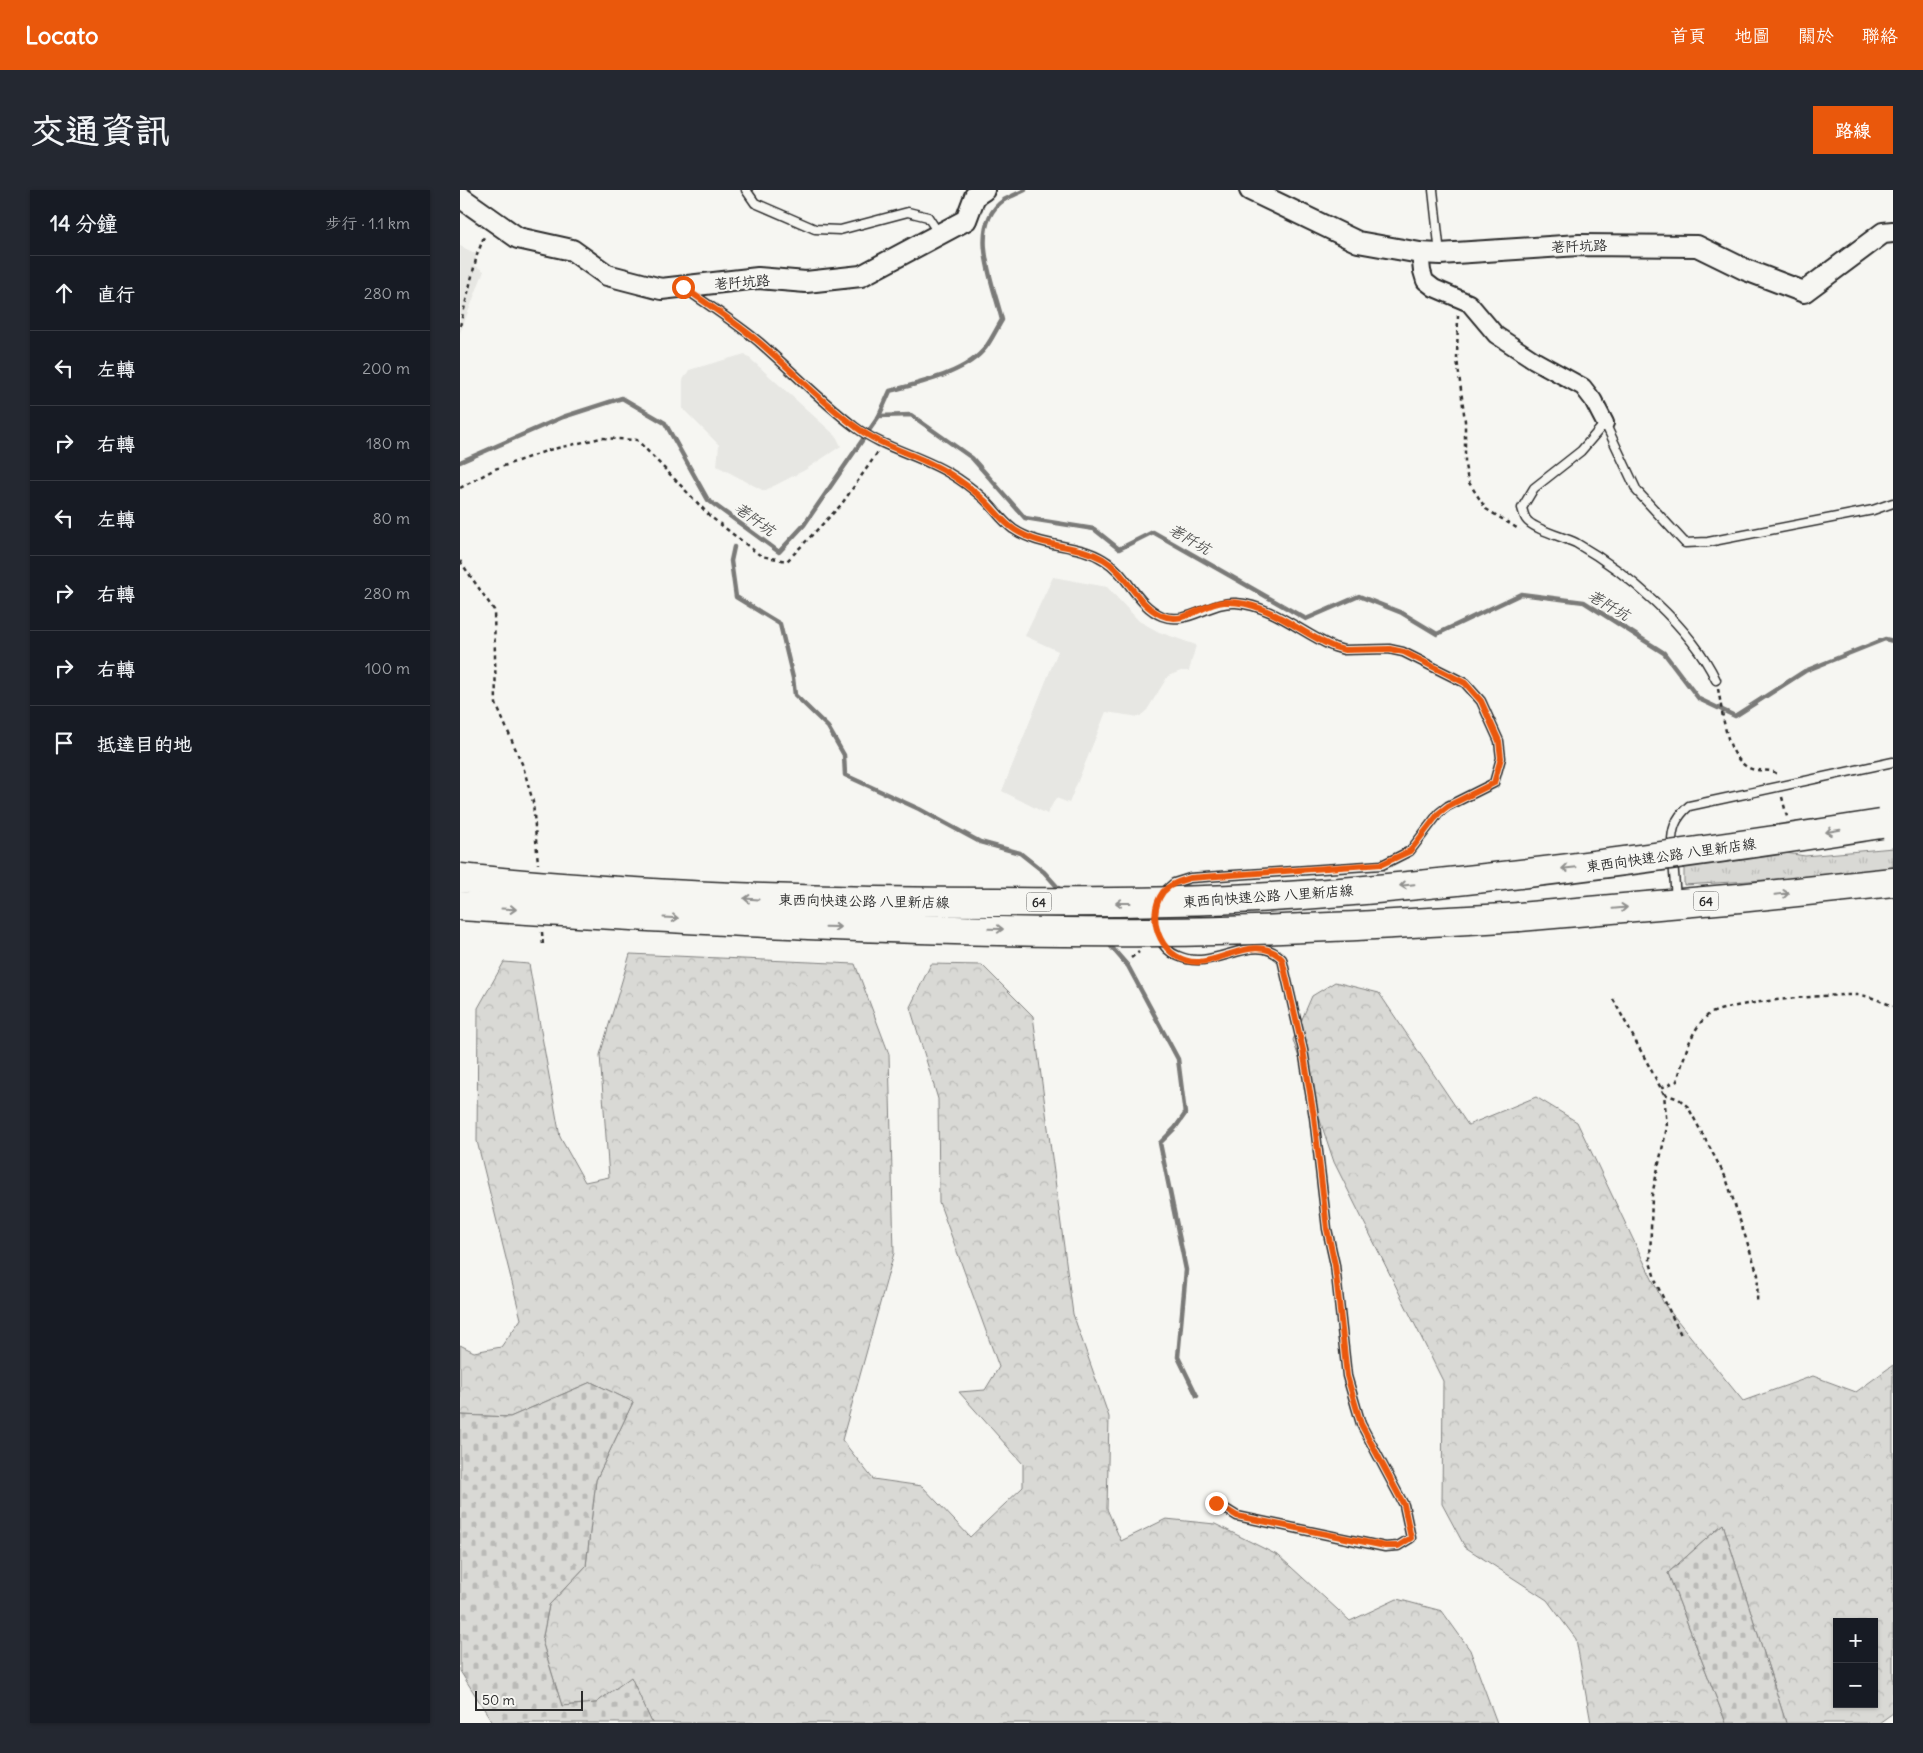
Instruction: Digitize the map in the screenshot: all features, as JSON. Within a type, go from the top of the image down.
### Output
[{"type":"highway","name":"東西向快速公路 八里新店線","points":[[460,878],[538,886],[765,900],[1160,903],[1339,892],[1608,864],[1887,823]]},
{"type":"highway","name":"東西向快速公路 八里新店線","points":[[460,906],[810,926],[1154,932],[1279,930],[1519,917],[1676,904],[1893,882]]},
{"type":"street","name":"荖阡坑路","points":[[460,198],[518,238],[572,250],[607,275],[661,289],[758,278],[806,282],[861,276],[966,220],[975,196],[984,190]]},
{"type":"street","name":"荖阡坑路","points":[[1250,190],[1358,242],[1420,253],[1440,254],[1578,245],[1697,246],[1746,270],[1804,292],[1883,233],[1893,232]]},
{"type":"street","points":[[1420,253],[1422,271],[1426,280],[1434,288],[1458,298],[1475,308],[1487,326],[1496,335],[1534,360],[1583,387],[1605,423]]},
{"type":"lane","points":[[746,190],[755,203],[815,229],[840,230],[908,212],[928,217],[939,234]]},
{"type":"lane","points":[[1433,190],[1440,254]]},
{"type":"lane","points":[[683,287],[759,342],[857,428],[881,443],[950,474],[983,498],[1002,520],[1031,539],[1053,546],[1077,548],[1104,560],[1121,574],[1143,603],[1162,616],[1175,619],[1185,617],[1222,602],[1251,605],[1275,614],[1334,647],[1344,650],[1390,649],[1404,652],[1465,683],[1481,701],[1499,741],[1501,758],[1494,783],[1439,813],[1410,851],[1382,864],[1190,878],[1174,883],[1163,892],[1155,909]]},
{"type":"lane","points":[[1716,680],[1688,636],[1669,614],[1598,556],[1533,525],[1526,519],[1522,508],[1525,499],[1534,488],[1580,451],[1605,423],[1637,491],[1685,543],[1708,542],[1873,510],[1893,503]]},
{"type":"lane","points":[[1676,904],[1671,838],[1673,826],[1679,815],[1689,806],[1893,762]]},
{"type":"lane","points":[[1155,926],[1161,941],[1172,953],[1186,960],[1198,962],[1253,948],[1266,948],[1274,951],[1282,959],[1303,1050],[1314,1117],[1327,1229],[1335,1265],[1347,1376],[1361,1424],[1404,1505],[1411,1538],[1398,1546],[1385,1546],[1237,1516],[1216,1503]]},
{"type":"path","points":[[460,326],[477,255],[484,235],[493,220]]},
{"type":"path","points":[[1458,298],[1457,359],[1465,422],[1465,465],[1468,481],[1486,509],[1522,531],[1548,531]]},
{"type":"path","points":[[460,488],[495,469],[549,450],[601,438],[637,440],[711,517],[761,556],[787,561],[841,505],[881,443]]},
{"type":"path","points":[[460,561],[494,610],[496,704],[523,766],[533,802],[538,869]]},
{"type":"path","points":[[1716,680],[1730,743],[1738,760],[1756,771],[1772,770],[1779,776]]},
{"type":"path","points":[[542,927],[543,946]]},
{"type":"path","points":[[1661,1088],[1677,1081],[1691,1036],[1707,1014],[1724,1009],[1814,997],[1859,995],[1893,1006]]},
{"type":"path","points":[[1613,999],[1664,1094],[1667,1127],[1652,1195],[1650,1262],[1657,1285],[1681,1335]]},
{"type":"path","points":[[1664,1094],[1679,1099],[1688,1107],[1726,1178],[1758,1275],[1757,1302]]},
{"type":"shaded area","points":[[460,246],[477,254],[474,265],[484,271],[460,333]]},
{"type":"shaded area","points":[[745,354],[836,436],[841,446],[805,470],[764,491],[717,466],[719,445],[683,409],[683,380],[689,370]]},
{"type":"shaded area","points":[[1053,577],[1107,587],[1139,621],[1159,632],[1196,645],[1189,671],[1181,671],[1168,676],[1147,710],[1139,717],[1106,712],[1069,803],[1056,798],[1047,814],[1002,791],[1058,651],[1025,636]]},
{"type":"green space","points":[[1893,848],[1893,872],[1684,885],[1684,867],[1786,853],[1805,856]]},
{"type":"green space","points":[[630,954],[855,964],[889,1054],[894,1253],[842,1440],[873,1479],[922,1486],[970,1537],[1023,1487],[1023,1464],[959,1392],[985,1390],[999,1367],[939,1202],[938,1099],[910,1007],[931,964],[982,965],[1033,1016],[1073,1314],[1109,1417],[1107,1509],[1121,1541],[1166,1519],[1215,1524],[1279,1556],[1350,1621],[1397,1599],[1442,1611],[1470,1650],[1497,1723],[652,1723],[631,1678],[596,1703],[562,1706],[542,1641],[549,1605],[586,1566],[596,1480],[633,1402],[591,1382],[510,1417],[460,1415],[460,1345],[474,1352],[501,1347],[521,1319],[477,1141],[478,1008],[504,962],[529,964],[560,1137],[585,1182],[609,1177],[600,1055]]},
{"type":"green space","points":[[1335,982],[1379,993],[1468,1125],[1536,1097],[1577,1122],[1664,1304],[1743,1401],[1813,1376],[1856,1392],[1893,1365],[1893,1713],[1879,1723],[1786,1723],[1723,1524],[1668,1573],[1726,1723],[1591,1723],[1576,1639],[1547,1600],[1465,1547],[1442,1504],[1443,1381],[1334,1162],[1293,1040],[1312,996]]},
{"type":"green space","points":[[591,1382],[633,1402],[596,1480],[586,1566],[549,1605],[542,1641],[562,1706],[596,1703],[631,1677],[652,1723],[493,1723],[460,1671],[460,1415],[510,1417]]},
{"type":"green space","points":[[1723,1524],[1786,1723],[1726,1723],[1668,1573]]},
{"type":"waterway","points":[[879,416],[890,391],[942,376],[955,370],[978,356],[988,344],[1002,320],[986,257],[985,240],[987,225],[993,211],[1004,200],[1025,190]]},
{"type":"waterway","name":"荖阡坑","points":[[460,462],[563,417],[622,398],[665,423],[708,500],[779,552],[804,525],[879,416],[911,415],[972,458],[1025,518],[1094,529],[1119,549],[1153,532],[1306,619],[1359,596],[1402,613],[1437,634],[1521,594],[1584,602],[1664,653],[1699,699],[1735,716],[1805,671],[1885,639],[1893,641]]},
{"type":"waterway","points":[[734,547],[731,561],[736,597],[780,624],[793,678],[795,695],[828,727],[844,755],[845,775],[919,809],[980,842],[1020,853],[1044,872],[1062,892]]},
{"type":"waterway","points":[[1107,942],[1128,966],[1178,1059],[1185,1114],[1175,1128],[1160,1143],[1186,1270],[1178,1357],[1197,1396]]},
{"type":"route","points":[[683,287],[759,342],[857,428],[884,444],[950,474],[983,498],[1002,520],[1031,539],[1053,546],[1077,548],[1104,560],[1115,567],[1143,603],[1162,616],[1175,619],[1185,617],[1222,602],[1251,605],[1264,608],[1334,647],[1344,650],[1390,649],[1404,652],[1465,683],[1481,701],[1499,741],[1501,758],[1494,783],[1486,789],[1448,806],[1439,813],[1410,851],[1397,859],[1382,864],[1190,878],[1174,883],[1163,892],[1155,909],[1155,926],[1161,941],[1172,953],[1186,960],[1198,962],[1253,948],[1266,948],[1274,951],[1282,959],[1287,972],[1303,1050],[1314,1117],[1327,1229],[1335,1265],[1347,1376],[1361,1424],[1404,1505],[1411,1538],[1398,1546],[1385,1546],[1237,1516],[1216,1503]]}]
